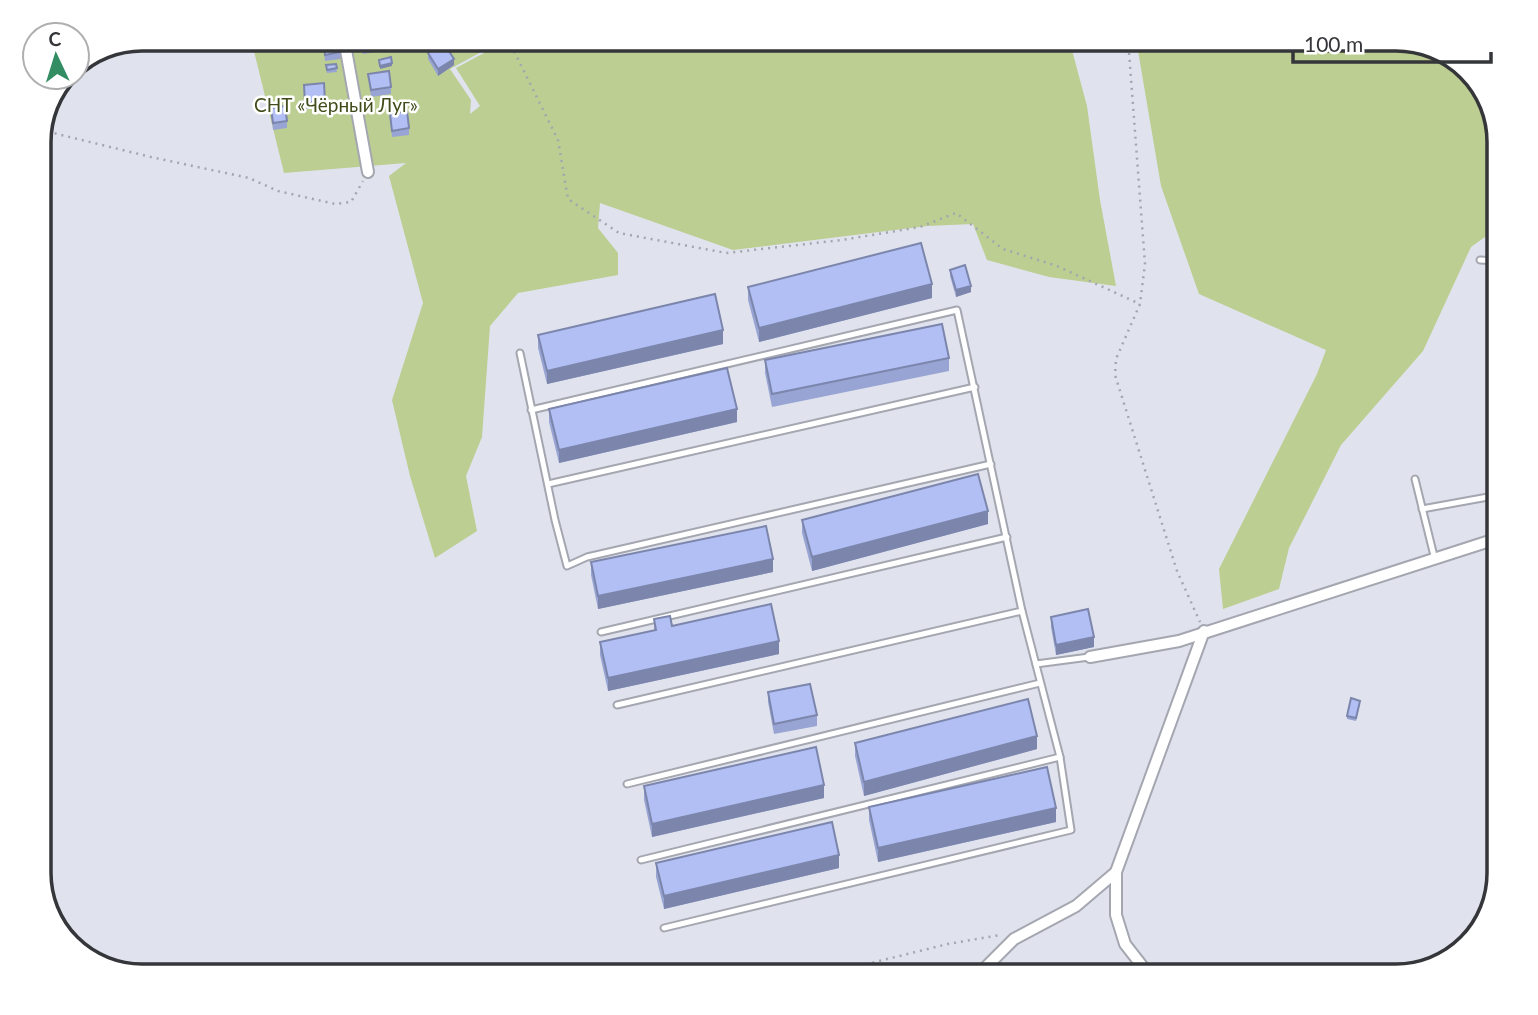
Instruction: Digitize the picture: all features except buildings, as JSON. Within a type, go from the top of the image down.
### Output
[{"type":"street","points":[[346,51],[368,172]]},
{"type":"street","points":[[1090,657],[1179,641],[1487,542]]},
{"type":"street","points":[[1141,964],[1125,944],[1116,915],[1116,872],[1204,631]]},
{"type":"street","points":[[989,964],[1014,939],[1076,906],[1116,872]]},
{"type":"lane","points":[[1480,260],[1487,260]]},
{"type":"lane","points":[[531,410],[957,310],[1022,611],[1060,757],[1072,830],[664,928]]},
{"type":"lane","points":[[520,353],[567,566],[587,557],[991,464]]},
{"type":"lane","points":[[548,484],[975,387]]},
{"type":"lane","points":[[1415,479],[1435,560]]},
{"type":"lane","points":[[1422,509],[1487,497]]},
{"type":"lane","points":[[601,632],[1007,537]]},
{"type":"lane","points":[[617,705],[1022,611]]},
{"type":"lane","points":[[1037,664],[1090,657]]},
{"type":"lane","points":[[627,784],[1040,683]]},
{"type":"lane","points":[[641,860],[1060,757]]},
{"type":"path","points":[[514,51],[558,141],[568,199],[619,233],[726,253],[842,240],[920,227],[956,213],[1003,248],[1057,266],[1140,304]]},
{"type":"path","points":[[1130,51],[1145,264],[1140,304],[1116,359],[1115,375],[1177,571],[1204,631]]},
{"type":"path","points":[[52,133],[151,158],[249,178],[278,191],[335,204],[351,202],[368,172]]},
{"type":"path","points":[[867,964],[1011,932]]},
{"type":"green space","name":"СНТ «Чёрный Луг»","points":[[254,51],[483,51],[450,69],[471,100],[470,114],[480,106],[456,68],[488,51],[1072,51],[1087,106],[1100,200],[1116,286],[1049,277],[987,260],[973,224],[927,226],[733,250],[600,203],[598,228],[618,253],[618,275],[518,293],[490,326],[482,437],[466,476],[477,531],[435,558],[410,476],[392,400],[423,303],[389,176],[406,163],[284,173]]},
{"type":"green space","points":[[1138,51],[1396,51],[1420,54],[1447,66],[1465,82],[1478,102],[1485,124],[1487,236],[1471,247],[1423,351],[1341,445],[1289,548],[1279,589],[1223,609],[1219,569],[1317,374],[1326,350],[1199,294],[1161,186]]}]
